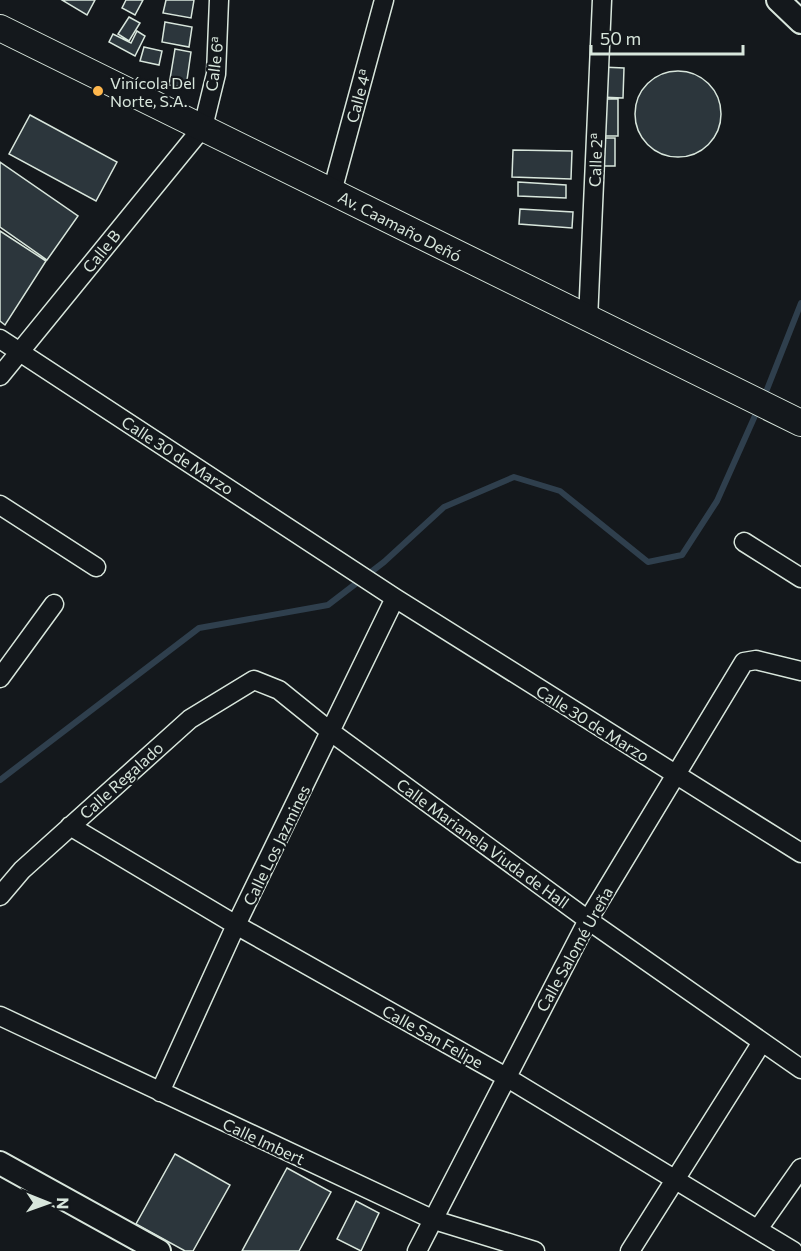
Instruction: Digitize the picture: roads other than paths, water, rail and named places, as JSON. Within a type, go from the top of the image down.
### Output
[{"type":"main road","name":"Av. Caamaño Deñó","points":[[0,28],[588,320],[800,422]]},
{"type":"street","name":"Calle 6ª","points":[[203,127],[216,74],[219,0]]},
{"type":"street","name":"Calle 4ª","points":[[332,192],[384,0]]},
{"type":"street","name":"Calle 2ª","points":[[588,320],[602,0]]},
{"type":"street","points":[[778,0],[801,22]]},
{"type":"street","name":"Calle B","points":[[0,376],[203,127]]},
{"type":"street","name":"Calle 30 de Marzo","points":[[0,339],[391,595],[675,776],[801,853]]},
{"type":"street","points":[[0,505],[96,567]]},
{"type":"street","points":[[744,542],[801,578]]},
{"type":"street","name":"Calle Los Jazmines","points":[[160,1092],[236,925],[331,732],[391,595]]},
{"type":"street","points":[[0,678],[54,604]]},
{"type":"street","name":"Calle Salomé Ureña","points":[[417,1251],[588,920],[744,662],[750,659],[801,671]]},
{"type":"street","name":"Calle Marianela Viuda de Hall","points":[[254,680],[279,690],[331,732],[588,920],[801,1069]]},
{"type":"street","name":"Calle Regalado","points":[[0,896],[22,870],[190,719],[254,680]]},
{"type":"street","name":"Calle San Felipe","points":[[70,826],[236,925],[506,1077],[793,1251]]},
{"type":"street","name":"Calle Imbert","points":[[0,1016],[434,1221],[535,1251]]},
{"type":"street","points":[[630,1251],[762,1042]]},
{"type":"street","points":[[0,1163],[159,1251]]},
{"type":"street","points":[[758,1229],[801,1168]]},
{"type":"waterway","points":[[764,397],[801,303]]},
{"type":"waterway","points":[[0,780],[199,628],[328,605],[384,562],[444,507],[514,477],[560,491],[648,562],[682,555],[717,501],[758,409]]},
{"type":"place","name":"Vinícola Del Norte, S.A.","points":[[98,91]]}]
